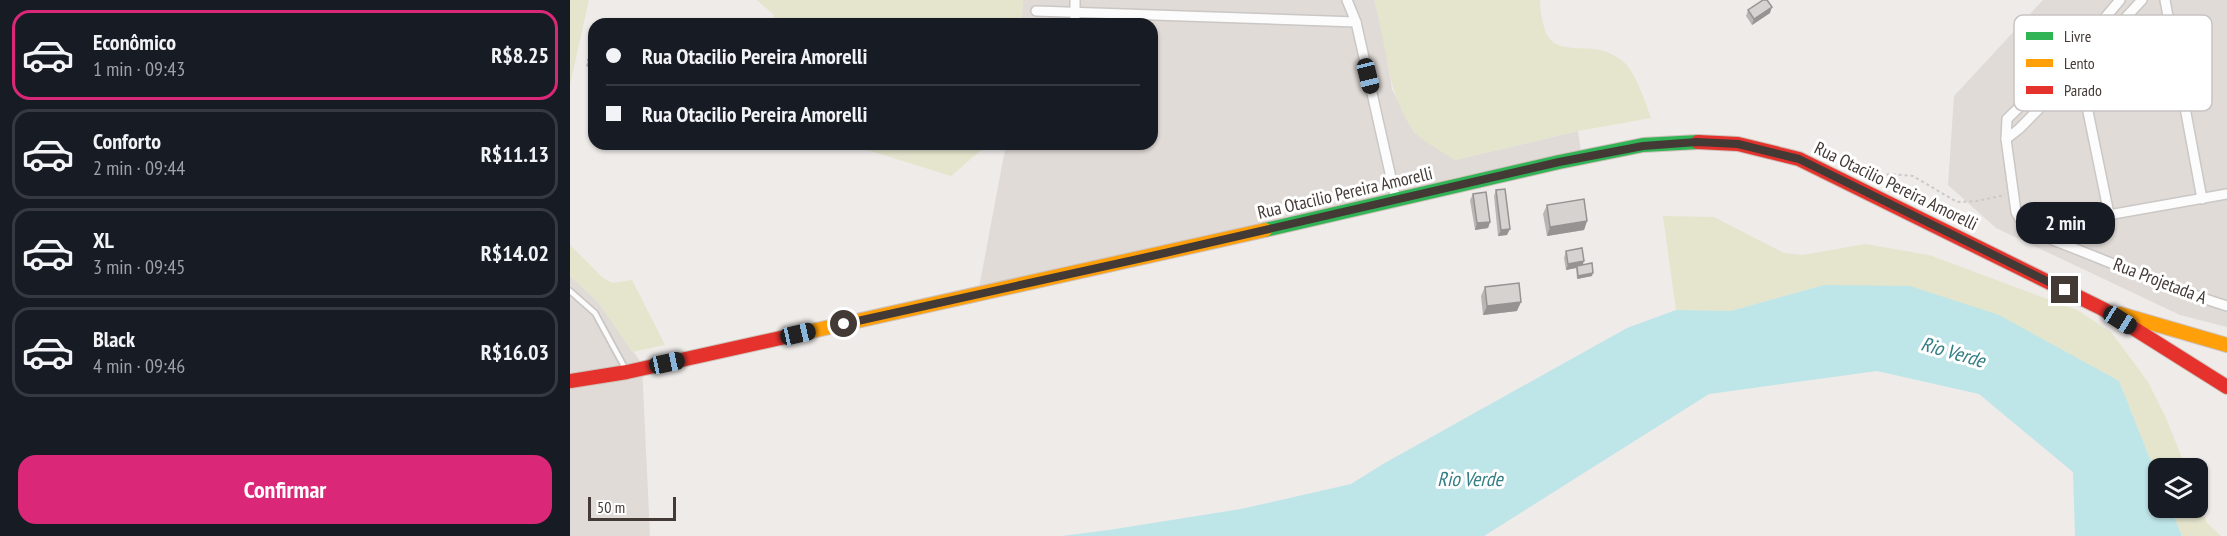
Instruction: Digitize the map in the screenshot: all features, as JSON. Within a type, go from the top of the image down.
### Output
[{"type":"main road","name":"Rua Otacilio Pereira Amorelli","points":[[570,381],[627,372],[1165,253],[1559,162],[1643,146],[1697,142],[1738,144],[1799,159],[2103,309],[2227,387]]},
{"type":"main road","name":"Rua Otacilio Pereira Amorelli","points":[[2103,309],[2227,345]]},
{"type":"street","points":[[1075,0],[1075,18]]},
{"type":"street","points":[[1347,0],[1356,22],[1395,200]]},
{"type":"street","points":[[2107,15],[2120,0]]},
{"type":"street","points":[[2128,15],[2142,0]]},
{"type":"street","points":[[2165,0],[2168,15]]},
{"type":"street","points":[[1036,11],[1356,22]]},
{"type":"street","points":[[2014,111],[2007,118],[2006,139],[2016,212],[2026,230],[2227,194]]},
{"type":"street","points":[[2006,139],[2037,111]]},
{"type":"street","points":[[2089,111],[2109,214]]},
{"type":"street","points":[[2186,111],[2202,199]]},
{"type":"street","name":"Rua Projetada A","points":[[2026,230],[2189,295],[2227,306]]},
{"type":"lane","points":[[570,291],[595,313],[627,372]]},
{"type":"path","points":[[1869,178],[1890,174],[1913,176],[1957,202],[1977,201],[2014,193]]},
{"type":"shaded area","points":[[1023,0],[1374,0],[1382,28],[1392,89],[1414,132],[1455,160],[1578,131],[1581,152],[979,288],[1005,150],[1158,150],[1158,18],[1022,18]]},
{"type":"shaded area","points":[[2043,0],[2227,0],[2227,327],[2180,315],[1996,228],[1948,185],[1954,96],[2014,31],[2014,111],[2212,111],[2212,15],[2029,15]]},
{"type":"shaded area","points":[[570,276],[598,302],[642,364],[650,536],[570,536]]},
{"type":"green space","points":[[570,0],[589,0],[570,85]]},
{"type":"green space","points":[[757,0],[1023,0],[1022,18],[773,18],[774,15]]},
{"type":"green space","points":[[1374,0],[1540,0],[1543,23],[1551,40],[1565,47],[1602,51],[1621,60],[1635,78],[1651,118],[1578,131],[1455,160],[1421,138],[1404,115],[1392,84]]},
{"type":"green space","points":[[867,150],[981,150],[951,176]]},
{"type":"green space","points":[[1663,216],[1714,217],[1784,253],[1803,255],[1865,244],[1929,255],[2077,310],[2111,332],[2148,382],[2182,458],[2150,458],[2119,381],[1824,285],[1731,311],[1676,310]]},
{"type":"green space","points":[[570,245],[602,277],[612,283],[632,280],[665,345],[632,352],[598,302],[570,276]]},
{"type":"green space","points":[[2175,518],[2205,518],[2207,523],[2221,536],[2182,536]]},
{"type":"water","name":"Rio Verde","points":[[1824,285],[1910,286],[1999,315],[2119,381],[2150,458],[2148,518],[2175,518],[2182,536],[2075,536],[2073,472],[1979,394],[1877,371],[1709,394],[1484,536],[1062,536],[1241,509],[1351,484],[1627,328],[1676,310],[1731,311]]},
{"type":"building","points":[[1763,0],[1767,0],[1772,7],[1754,19],[1748,10]]},
{"type":"building","points":[[1505,189],[1510,229],[1501,230],[1496,190]]},
{"type":"building","points":[[1486,192],[1490,222],[1477,223],[1473,194]]},
{"type":"building","points":[[1584,199],[1587,221],[1550,227],[1547,205]]},
{"type":"building","points":[[1582,248],[1584,261],[1568,264],[1566,251]]},
{"type":"building","points":[[1592,263],[1593,273],[1578,276],[1577,266]]},
{"type":"building","points":[[1519,283],[1521,302],[1487,306],[1485,287]]},
{"type":"traffic: fast","points":[[1265,230],[1559,162],[1643,145],[1698,142]]},
{"type":"traffic: slow","points":[[803,333],[1265,230]]},
{"type":"traffic: slow","points":[[2120,314],[2227,345]]},
{"type":"traffic: jam","points":[[1698,142],[1738,144],[1799,159],[2103,309],[2227,387]]},
{"type":"traffic: jam","points":[[570,381],[627,372],[803,333]]},
{"type":"route","points":[[844,324],[1559,162],[1643,146],[1697,142],[1738,144],[1799,159],[2065,290]]}]
